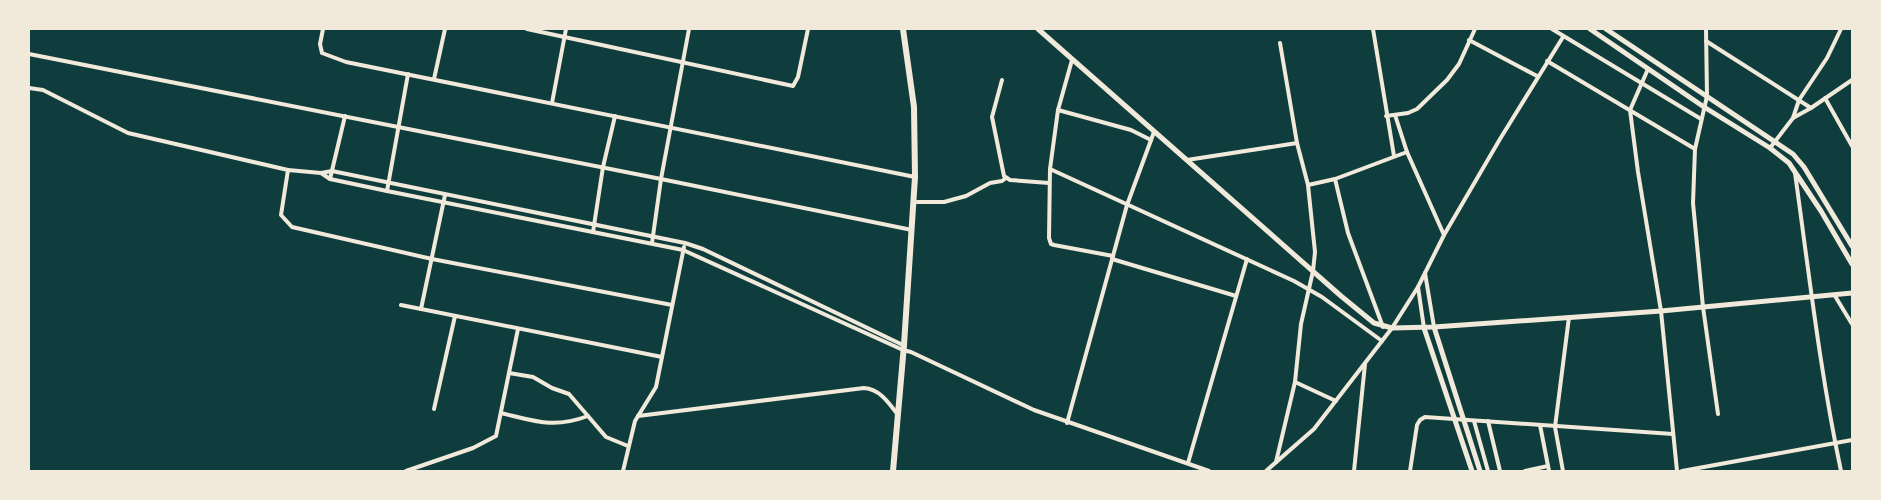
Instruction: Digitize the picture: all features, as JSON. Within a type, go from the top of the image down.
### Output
[{"type":"highway","points":[[893,471],[904,348],[916,178],[914,107],[903,29]]},
{"type":"street","points":[[323,29],[320,44],[322,53],[346,62],[916,178]]},
{"type":"street","points":[[434,80],[445,29]]},
{"type":"street","points":[[527,29],[793,86],[798,77],[808,29]]},
{"type":"street","points":[[552,103],[566,29]]},
{"type":"street","points":[[652,244],[661,179],[690,29]]},
{"type":"street","points":[[1038,29],[1365,317],[1383,327],[1424,328],[1661,311],[1835,296],[1852,293]]},
{"type":"street","points":[[1373,29],[1386,116],[1394,156]]},
{"type":"street","points":[[1386,116],[1408,114],[1417,110],[1447,80],[1459,64],[1475,29]]},
{"type":"street","points":[[1552,29],[1701,119]]},
{"type":"street","points":[[1590,29],[1704,107],[1770,148],[1789,163],[1852,264]]},
{"type":"street","points":[[1606,29],[1793,154],[1804,167],[1852,246]]},
{"type":"street","points":[[1706,29],[1707,96],[1695,149],[1693,203],[1703,307],[1718,414]]},
{"type":"street","points":[[1770,148],[1774,140],[1793,118],[1800,100],[1827,58],[1841,29]]},
{"type":"street","points":[[1266,471],[1314,429],[1392,328],[1418,287],[1444,235],[1563,36]]},
{"type":"street","points":[[1469,40],[1538,76]]},
{"type":"street","points":[[1706,42],[1811,108]]},
{"type":"street","points":[[1276,462],[1295,382],[1301,324],[1310,290],[1315,252],[1308,185],[1297,143],[1280,43]]},
{"type":"street","points":[[29,54],[604,167],[913,230]]},
{"type":"street","points":[[1072,60],[1058,110],[1050,169],[1048,233],[1051,244],[1113,257],[1236,296]]},
{"type":"street","points":[[1547,61],[1695,149]]},
{"type":"street","points":[[1648,69],[1630,110],[1638,172],[1661,311],[1677,471]]},
{"type":"street","points":[[386,191],[408,74]]},
{"type":"street","points":[[1002,80],[992,118],[1001,170],[1006,178]]},
{"type":"street","points":[[1793,118],[1811,108],[1852,80]]},
{"type":"street","points":[[29,88],[43,90],[128,133],[288,170],[321,173],[332,172],[685,243],[703,249],[800,295],[911,352],[1034,410],[1067,423],[1209,471]]},
{"type":"street","points":[[1825,98],[1852,146]]},
{"type":"street","points":[[1058,110],[1131,130],[1151,140]]},
{"type":"street","points":[[1395,115],[1407,152],[1444,235]]},
{"type":"street","points":[[330,179],[345,116]]},
{"type":"street","points":[[593,232],[604,167],[615,116]]},
{"type":"street","points":[[1067,423],[1127,204],[1154,132]]},
{"type":"street","points":[[1187,160],[1297,143]]},
{"type":"street","points":[[1308,185],[1334,179],[1407,152]]},
{"type":"street","points":[[1050,169],[1247,259],[1310,290],[1382,341]]},
{"type":"street","points":[[288,170],[281,215],[292,227],[432,259],[672,305]]},
{"type":"street","points":[[1794,171],[1811,297],[1841,471]]},
{"type":"street","points":[[321,173],[330,179],[386,191],[683,250],[904,348]]},
{"type":"street","points":[[914,202],[944,202],[966,196],[990,183],[1002,182],[1006,178],[1049,183]]},
{"type":"street","points":[[1334,179],[1348,233],[1383,327]]},
{"type":"street","points":[[421,309],[446,195]]},
{"type":"street","points":[[623,471],[635,421],[656,387],[685,243]]},
{"type":"street","points":[[1188,463],[1247,259]]},
{"type":"street","points":[[1425,273],[1434,327],[1480,471]]},
{"type":"street","points":[[1418,287],[1424,328],[1472,471]]},
{"type":"street","points":[[798,301],[800,295]]},
{"type":"street","points":[[1835,296],[1852,324]]},
{"type":"street","points":[[401,305],[662,357]]},
{"type":"street","points":[[434,409],[455,316]]},
{"type":"street","points":[[1563,471],[1555,427],[1570,317]]},
{"type":"street","points":[[406,471],[473,448],[496,436],[518,329]]},
{"type":"street","points":[[1354,471],[1365,364]]},
{"type":"street","points":[[509,373],[533,377],[552,388],[569,394],[606,437],[628,446]]},
{"type":"street","points":[[1440,378],[1450,375]]},
{"type":"street","points":[[1295,382],[1336,401]]},
{"type":"street","points":[[638,416],[864,388],[875,389],[898,415]]},
{"type":"street","points":[[501,413],[549,424],[574,421],[588,416]]},
{"type":"street","points":[[1410,471],[1419,422],[1425,417],[1455,421],[1673,434]]},
{"type":"street","points":[[1474,421],[1488,471]]},
{"type":"street","points":[[1488,422],[1500,471]]},
{"type":"street","points":[[1540,425],[1549,471]]},
{"type":"street","points":[[1682,471],[1852,440]]},
{"type":"street","points":[[1469,463],[1477,461]]},
{"type":"street","points":[[1525,471],[1548,466]]}]
